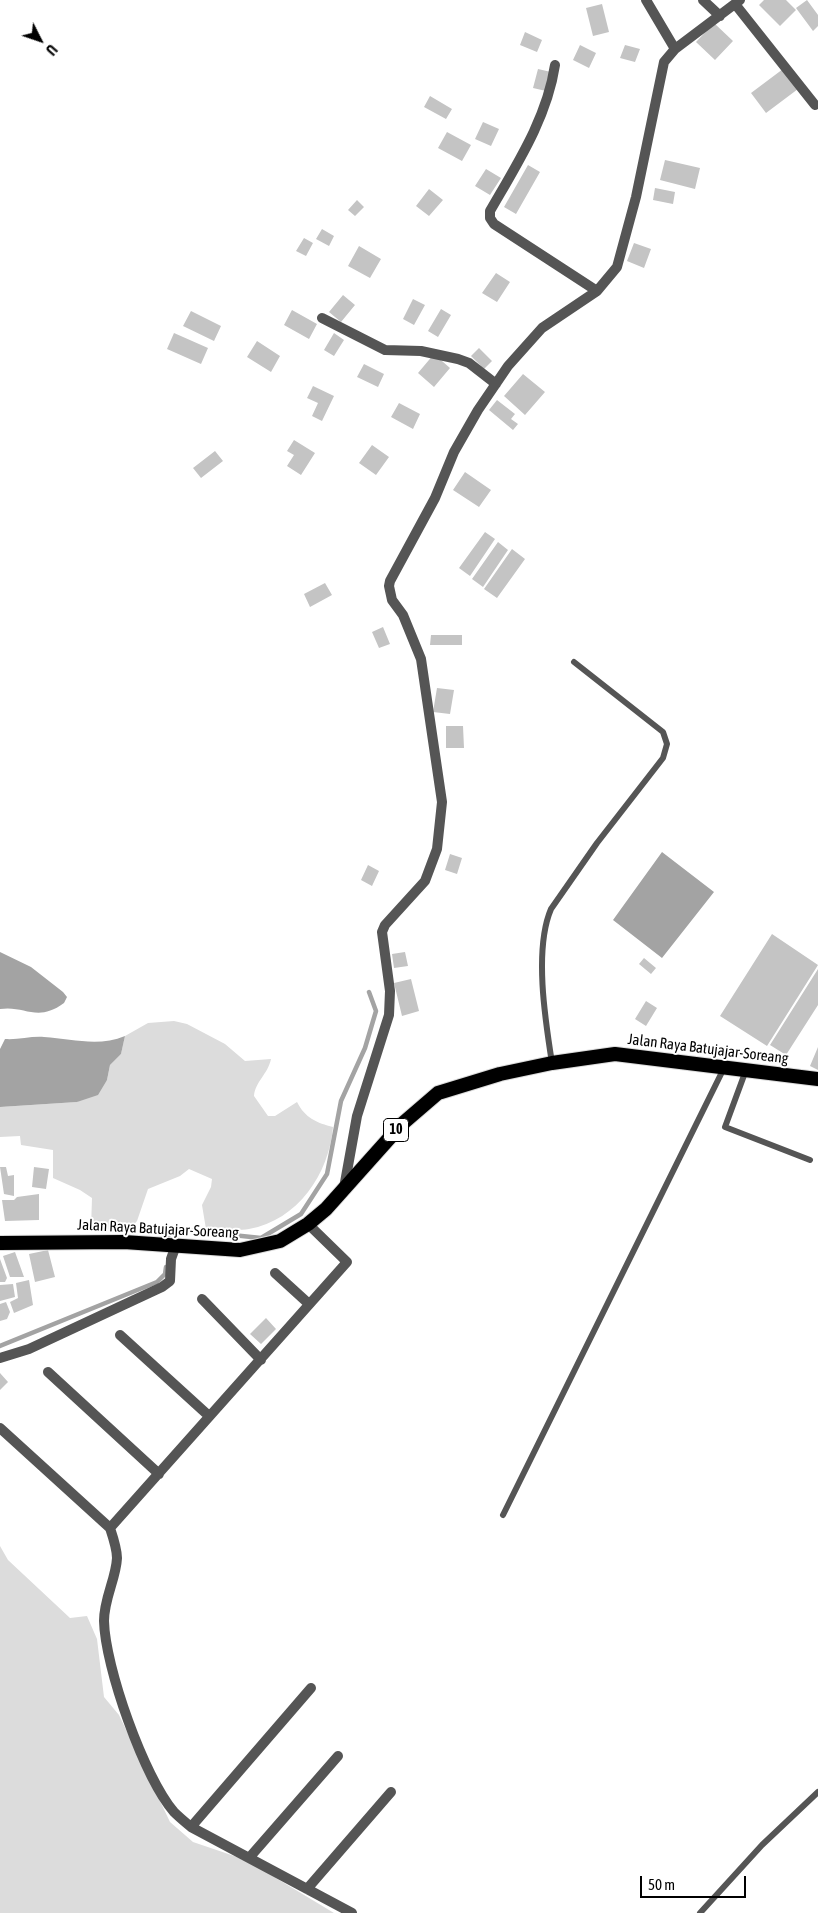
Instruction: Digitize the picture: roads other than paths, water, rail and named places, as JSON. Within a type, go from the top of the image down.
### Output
[{"type":"highway","name":"Jalan Raya Batujajar-Soreang","points":[[0,1243],[124,1242],[240,1250],[252,1249],[280,1241],[308,1224],[326,1209],[402,1124],[438,1093],[500,1074],[552,1062],[615,1054],[818,1079]]},
{"type":"street","points":[[646,0],[675,49]]},
{"type":"street","points":[[703,0],[720,16]]},
{"type":"street","points":[[344,1188],[357,1116],[389,1015],[390,991],[382,932],[385,925],[425,881],[437,849],[442,802],[421,659],[404,615],[392,600],[389,586],[435,498],[454,452],[508,366],[542,328],[597,292],[618,262],[636,197],[662,66],[675,49],[738,2],[815,106]]},
{"type":"street","points":[[555,65],[548,99],[523,153],[489,215],[494,224],[597,292]]},
{"type":"street","points":[[322,318],[385,350],[422,351],[469,363],[496,384]]},
{"type":"street","points":[[110,1528],[347,1262],[308,1224]]},
{"type":"street","points":[[0,1358],[29,1349],[162,1287],[170,1281],[171,1259],[176,1245]]},
{"type":"street","points":[[275,1273],[309,1304]]},
{"type":"street","points":[[202,1299],[261,1360]]},
{"type":"street","points":[[120,1335],[209,1416]]},
{"type":"street","points":[[48,1372],[158,1474]]},
{"type":"street","points":[[0,1428],[110,1528],[117,1556],[106,1597],[104,1621],[108,1658],[145,1762],[174,1812],[191,1827],[352,1913]]},
{"type":"street","points":[[191,1827],[311,1688]]},
{"type":"street","points":[[250,1858],[338,1756]]},
{"type":"street","points":[[307,1889],[391,1792]]},
{"type":"lane","points":[[552,1062],[546,1026],[542,944],[546,919],[550,908],[597,843],[663,758],[667,744],[663,732],[574,662]]},
{"type":"lane","points":[[503,1515],[725,1067]]},
{"type":"lane","points":[[746,1070],[725,1127],[810,1160]]},
{"type":"lane","points":[[700,1913],[762,1844],[818,1792]]},
{"type":"waterway","points":[[169,1235],[168,1231],[175,1229],[261,1238],[301,1214],[327,1174],[341,1101],[365,1048],[376,1011],[369,992]]},
{"type":"waterway","points":[[0,1346],[157,1282],[165,1274],[166,1267]]}]
